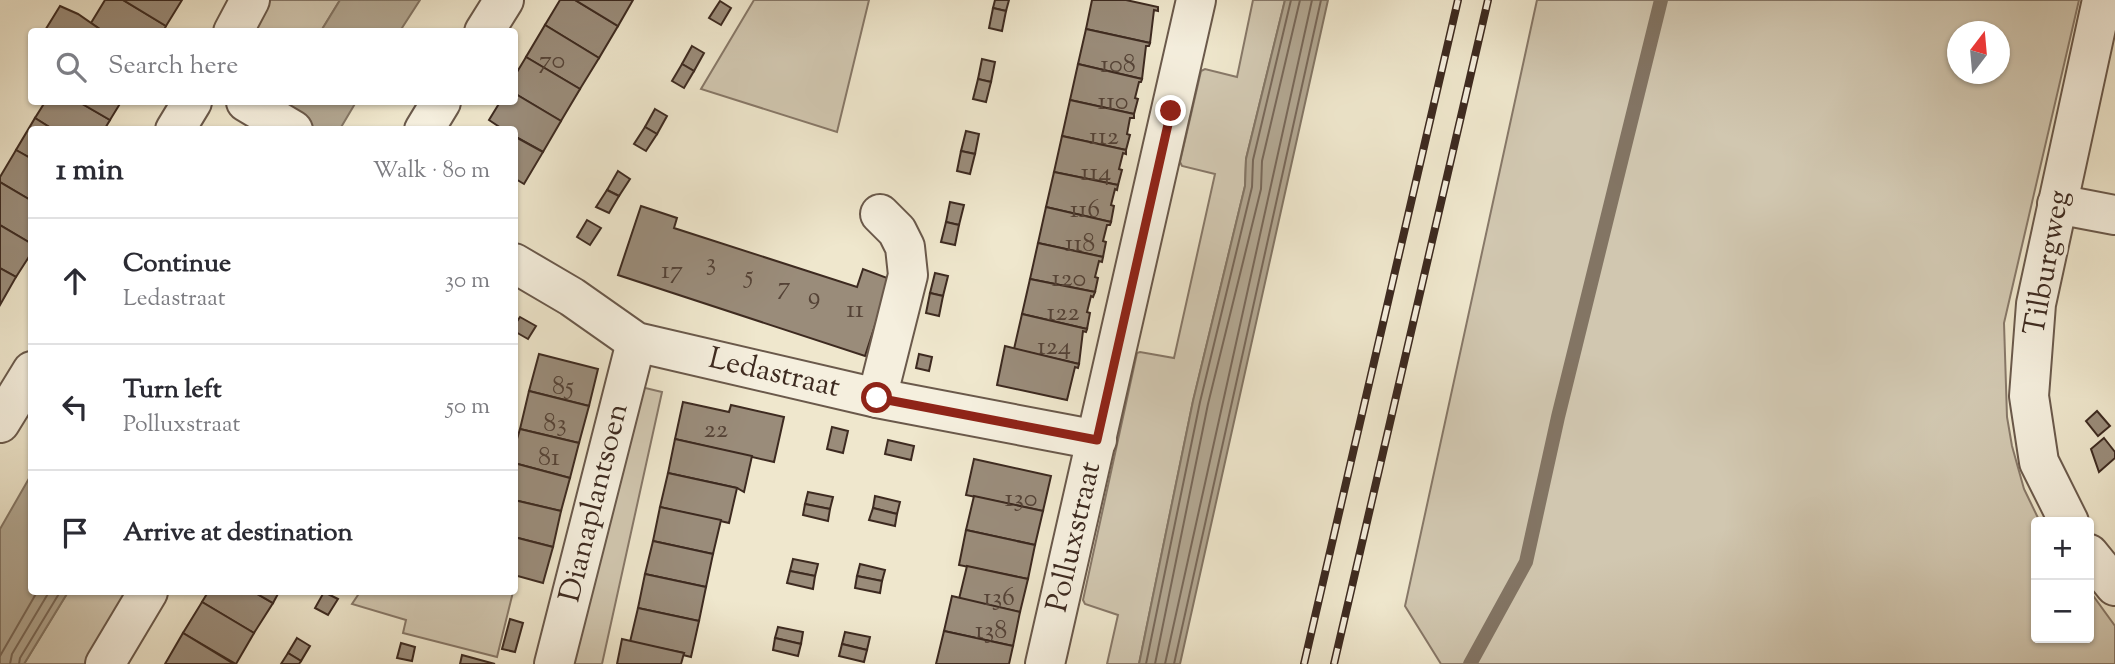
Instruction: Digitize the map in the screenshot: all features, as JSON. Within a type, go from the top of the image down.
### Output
[{"type":"street","points":[[235,28],[250,0]]},
{"type":"street","points":[[486,28],[504,0]]},
{"type":"street","name":"Polluxstraat","points":[[1045,664],[1196,0]]},
{"type":"street","name":"Tilburgweg","points":[[2066,517],[2039,462],[2029,396],[2036,304],[2102,0]]},
{"type":"street","points":[[177,126],[190,105]]},
{"type":"street","points":[[253,105],[287,126]]},
{"type":"street","points":[[426,126],[439,105]]},
{"type":"street","points":[[2057,204],[2115,215]]},
{"type":"street","points":[[877,398],[908,275],[905,247],[897,231],[880,215]]},
{"type":"street","name":"Ledastraat","points":[[518,265],[572,297],[636,342],[877,398],[1097,440]]},
{"type":"street","name":"Dianaplantsoen","points":[[554,664],[636,342]]},
{"type":"street","points":[[0,424],[28,378]]},
{"type":"street","points":[[2094,560],[2115,586]]},
{"type":"street","points":[[106,664],[147,595]]},
{"type":"shaded area","points":[[265,0],[340,0],[323,28],[249,28]]},
{"type":"shaded area","points":[[754,0],[869,0],[837,132],[701,89]]},
{"type":"shaded area","points":[[1253,0],[1285,0],[1246,159],[1245,186],[1193,401],[1139,664],[1107,664],[1118,615],[1085,604],[1083,600],[1137,353],[1174,358],[1215,174],[1182,166],[1180,162],[1201,71],[1205,69],[1237,77]]},
{"type":"shaded area","points":[[1537,0],[2079,0],[2004,323],[2007,417],[2024,489],[2038,517],[2031,517],[2031,643],[2094,643],[2094,597],[2115,626],[2115,664],[1441,664],[1405,606]]},
{"type":"shaded area","points":[[637,386],[662,392],[602,664],[567,664]]},
{"type":"shaded area","points":[[66,595],[129,595],[88,664],[24,664]]},
{"type":"shaded area","points":[[358,595],[512,595],[497,657],[403,633],[406,620],[352,604]]},
{"type":"water","points":[[340,0],[420,0],[402,28],[323,28]]},
{"type":"water","points":[[1285,0],[1328,0],[1180,664],[1139,664],[1193,401],[1245,186],[1246,159]]},
{"type":"water","points":[[277,105],[354,105],[342,126],[264,126]]},
{"type":"water","points":[[28,480],[28,595],[66,595],[24,664],[0,664],[0,529]]},
{"type":"building","points":[[105,0],[123,0],[166,26],[98,28],[91,23]]},
{"type":"building","points":[[123,0],[182,0],[166,26]]},
{"type":"building","points":[[560,0],[575,0],[618,26],[599,58],[545,25]]},
{"type":"building","points":[[575,0],[633,0],[618,26]]},
{"type":"building","points":[[995,0],[1009,0],[1006,11],[993,8]]},
{"type":"building","points":[[1092,0],[1126,0],[1158,7],[1158,11],[1154,10],[1150,43],[1086,29]]},
{"type":"building","points":[[720,1],[731,8],[721,25],[709,18]]},
{"type":"building","points":[[60,6],[98,28],[46,28]]},
{"type":"building","points":[[993,8],[1006,11],[1002,31],[989,28]]},
{"type":"building","points":[[545,25],[599,58],[580,89],[526,57]]},
{"type":"building","points":[[1086,29],[1150,43],[1146,46],[1142,79],[1078,64]]},
{"type":"building","points":[[692,46],[704,53],[694,71],[682,64]]},
{"type":"building","points":[[526,57],[580,89],[561,121],[518,95],[518,70]]},
{"type":"building","points":[[982,59],[995,62],[991,82],[978,79]]},
{"type":"building","points":[[682,64],[694,71],[684,88],[672,81]]},
{"type":"building","points":[[1078,64],[1142,79],[1135,98],[1138,99],[1134,114],[1070,100]]},
{"type":"building","points":[[978,79],[991,82],[986,102],[973,99]]},
{"type":"building","points":[[518,95],[561,121],[543,152],[518,138],[518,126],[498,126],[489,120],[498,105],[518,105]]},
{"type":"building","points":[[1070,100],[1134,114],[1134,118],[1130,118],[1127,134],[1130,135],[1126,150],[1062,136]]},
{"type":"building","points":[[43,105],[84,105],[110,120],[106,126],[48,126],[35,118]]},
{"type":"building","points":[[84,105],[119,105],[110,120]]},
{"type":"building","points":[[655,109],[667,116],[657,134],[645,127]]},
{"type":"building","points":[[35,118],[48,126],[30,126]]},
{"type":"building","points":[[645,127],[657,134],[646,151],[634,144]]},
{"type":"building","points":[[28,130],[28,157],[16,150]]},
{"type":"building","points":[[966,131],[979,134],[975,154],[961,151]]},
{"type":"building","points":[[1062,136],[1126,150],[1119,169],[1122,170],[1118,185],[1054,172]]},
{"type":"building","points":[[518,138],[543,152],[524,184],[518,180]]},
{"type":"building","points":[[16,150],[28,157],[28,199],[0,182],[0,177]]},
{"type":"building","points":[[961,151],[975,154],[970,174],[957,171]]},
{"type":"building","points":[[618,171],[630,179],[619,196],[607,190]]},
{"type":"building","points":[[1054,172],[1118,185],[1111,205],[1114,206],[1111,222],[1046,207]]},
{"type":"building","points":[[0,182],[28,199],[28,242],[0,225]]},
{"type":"building","points":[[607,190],[619,196],[609,213],[596,207]]},
{"type":"building","points":[[950,202],[964,205],[959,225],[946,222]]},
{"type":"building","points":[[641,206],[677,218],[674,228],[857,287],[863,269],[890,279],[865,356],[618,275]]},
{"type":"building","points":[[1046,207],[1111,222],[1107,225],[1103,241],[1106,242],[1103,257],[1038,243]]},
{"type":"building","points":[[587,220],[601,228],[590,245],[577,237]]},
{"type":"building","points":[[946,222],[959,225],[955,245],[941,242]]},
{"type":"building","points":[[0,225],[28,242],[28,258],[16,277],[0,268]]},
{"type":"building","points":[[1038,243],[1103,257],[1102,262],[1099,261],[1095,277],[1098,278],[1095,292],[1030,279]]},
{"type":"building","points":[[0,268],[16,277],[0,305]]},
{"type":"building","points":[[935,273],[948,276],[943,296],[930,293]]},
{"type":"building","points":[[1030,279],[1095,292],[1093,297],[1091,296],[1087,312],[1090,313],[1087,329],[1022,314]]},
{"type":"building","points":[[930,293],[943,296],[939,316],[926,313]]},
{"type":"building","points":[[1022,314],[1087,329],[1086,332],[1083,331],[1079,364],[1014,349]]},
{"type":"building","points":[[520,317],[536,326],[528,339],[518,333]]},
{"type":"building","points":[[1005,346],[1079,364],[1078,368],[1075,367],[1067,400],[997,385]]},
{"type":"building","points":[[539,354],[598,369],[589,406],[529,391]]},
{"type":"building","points":[[919,354],[932,357],[929,371],[916,368]]},
{"type":"building","points":[[529,391],[589,406],[579,443],[520,429]]},
{"type":"building","points":[[683,402],[729,412],[731,405],[784,417],[774,462],[675,439]]},
{"type":"building","points":[[2097,411],[2110,426],[2098,436],[2086,421]]},
{"type":"building","points":[[832,427],[848,431],[843,453],[827,449]]},
{"type":"building","points":[[520,429],[579,443],[570,478],[518,464]]},
{"type":"building","points":[[2104,438],[2115,452],[2115,458],[2099,472],[2091,449]]},
{"type":"building","points":[[675,439],[752,456],[744,492],[737,488],[668,473]]},
{"type":"building","points":[[888,440],[914,446],[911,460],[885,454]]},
{"type":"building","points":[[974,459],[1051,476],[1043,511],[966,495]]},
{"type":"building","points":[[518,464],[570,478],[561,511],[518,501]]},
{"type":"building","points":[[668,473],[737,488],[729,523],[660,507]]},
{"type":"building","points":[[808,492],[833,497],[830,509],[805,504]]},
{"type":"building","points":[[875,496],[900,502],[897,514],[873,508]]},
{"type":"building","points":[[974,496],[1043,511],[1035,545],[966,530]]},
{"type":"building","points":[[518,501],[561,511],[553,547],[518,538]]},
{"type":"building","points":[[805,504],[830,509],[828,521],[803,515]]},
{"type":"building","points":[[660,507],[721,520],[713,554],[653,541]]},
{"type":"building","points":[[873,508],[897,514],[895,526],[869,520]]},
{"type":"building","points":[[966,530],[1035,545],[1028,579],[959,565]]},
{"type":"building","points":[[518,538],[553,547],[543,583],[518,576]]},
{"type":"building","points":[[653,541],[713,554],[706,587],[645,574]]},
{"type":"building","points":[[793,559],[818,564],[815,576],[790,571]]},
{"type":"building","points":[[860,564],[885,570],[882,581],[857,576]]},
{"type":"building","points":[[967,566],[1028,579],[1020,612],[959,599]]},
{"type":"building","points":[[790,571],[815,576],[813,589],[787,583]]},
{"type":"building","points":[[645,574],[706,587],[699,621],[638,608]]},
{"type":"building","points":[[857,576],[882,581],[880,593],[855,588]]},
{"type":"building","points":[[206,595],[259,595],[273,603],[254,633],[202,602]]},
{"type":"building","points":[[259,595],[277,595],[273,603]]},
{"type":"building","points":[[322,595],[338,599],[328,615],[315,608]]},
{"type":"building","points":[[952,596],[1020,612],[1013,646],[944,631]]},
{"type":"building","points":[[202,602],[254,633],[236,664],[183,633]]},
{"type":"building","points":[[638,608],[699,621],[691,657],[683,655],[684,653],[630,642]]},
{"type":"building","points":[[510,619],[523,623],[515,652],[502,649]]},
{"type":"building","points":[[778,627],[803,632],[801,644],[775,638]]},
{"type":"building","points":[[944,631],[1013,646],[1009,664],[936,664]]},
{"type":"building","points":[[845,632],[870,637],[867,650],[842,644]]},
{"type":"building","points":[[183,633],[234,664],[165,664]]},
{"type":"building","points":[[297,638],[310,646],[301,661],[288,653]]},
{"type":"building","points":[[775,638],[801,644],[798,656],[773,650]]},
{"type":"building","points":[[622,639],[684,653],[681,664],[617,664]]},
{"type":"building","points":[[401,643],[415,647],[412,661],[397,658]]},
{"type":"building","points":[[842,644],[867,650],[864,662],[839,656]]},
{"type":"building","points":[[288,653],[301,661],[299,664],[281,664]]},
{"type":"building","points":[[462,655],[495,664],[460,664]]},
{"type":"waterway","points":[[1470,664],[1526,562],[1558,417],[1661,0]]},
{"type":"railway","points":[[1304,664],[1458,0]]},
{"type":"railway","points":[[1334,664],[1488,0]]},
{"type":"route","points":[[877,398],[1097,440],[1171,111]]}]
